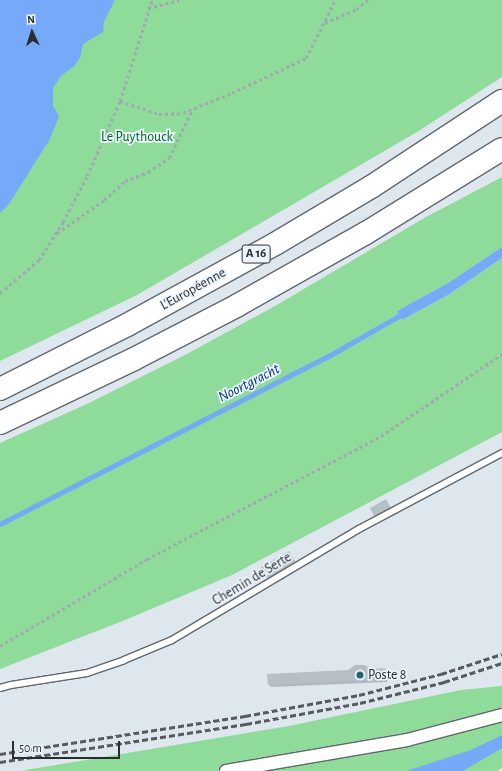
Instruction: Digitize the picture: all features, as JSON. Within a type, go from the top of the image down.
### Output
[{"type":"highway","name":"L'Européenne","points":[[0,389],[114,332],[275,244],[371,186],[502,102]]},
{"type":"highway","name":"A 16","points":[[0,423],[134,359],[245,302],[366,233],[502,149]]},
{"type":"street","points":[[226,771],[396,742],[443,732],[502,715]]},
{"type":"lane","name":"Chemin de Serte","points":[[0,688],[11,684],[87,672],[172,640],[360,529],[502,453]]},
{"type":"path","points":[[0,293],[39,260],[87,176],[120,101],[148,8],[152,0]]},
{"type":"path","points":[[148,8],[179,0]]},
{"type":"path","points":[[120,101],[160,114],[183,113],[232,93],[306,58],[335,0]]},
{"type":"path","points":[[324,23],[356,9],[368,0]]},
{"type":"path","points":[[55,234],[104,200],[125,181],[148,172],[169,158],[192,109]]},
{"type":"path","points":[[0,646],[148,559],[381,436],[502,354]]},
{"type":"green space","name":"Le Puythouck","points":[[0,0],[502,0],[502,77],[417,132],[137,295],[0,361]]},
{"type":"green space","points":[[502,177],[502,247],[448,283],[397,311],[402,320],[448,295],[502,258],[502,432],[232,575],[125,620],[0,669],[0,443],[87,404],[185,355],[275,306],[426,217]]},
{"type":"green space","points":[[502,686],[502,768],[497,771],[20,771],[289,726],[461,690]]},
{"type":"water","points":[[0,0],[115,0],[104,21],[103,32],[83,44],[80,58],[74,66],[61,76],[53,88],[53,106],[59,116],[50,139],[9,204],[0,213]]},
{"type":"water","points":[[502,247],[502,258],[448,295],[402,320],[397,311],[448,283]]},
{"type":"water","points":[[502,735],[502,748],[463,771],[406,771],[471,750]]},
{"type":"building","points":[[386,499],[390,507],[374,516],[370,508]]},
{"type":"building","points":[[289,551],[295,562],[267,578],[261,567]]},
{"type":"building","points":[[355,665],[364,665],[373,669],[385,668],[385,679],[268,685],[267,674],[348,670]]},
{"type":"waterway","name":"Noortgracht","points":[[0,524],[327,357],[404,313]]},
{"type":"railway","points":[[0,754],[245,716],[359,695],[441,674],[502,654]]},
{"type":"railway","points":[[0,762],[246,724],[360,703],[444,682],[502,663]]},
{"type":"place","name":"Poste 8","points":[[360,675]]}]
